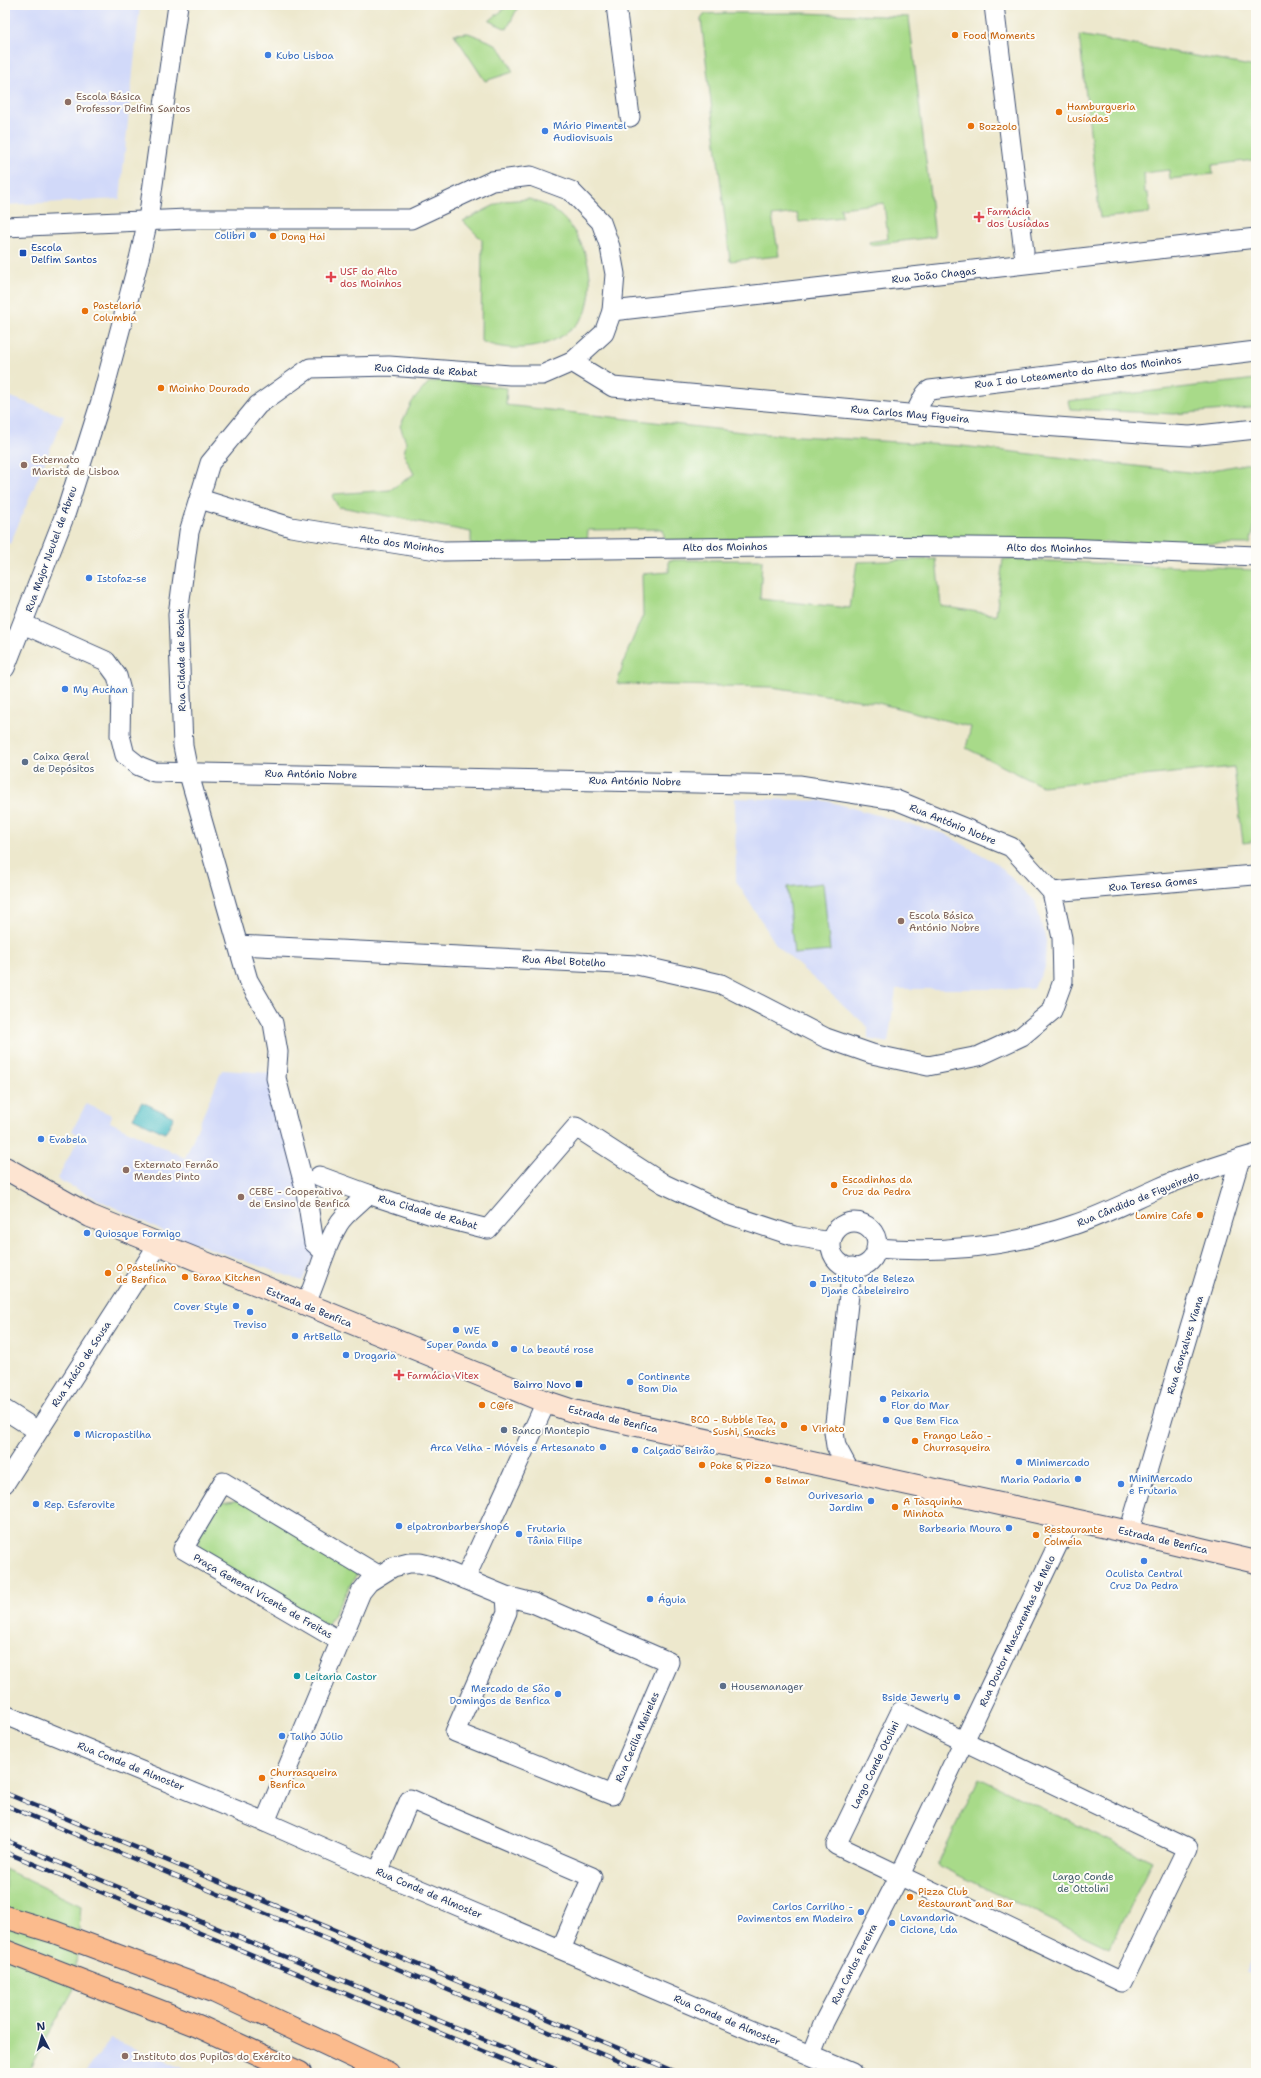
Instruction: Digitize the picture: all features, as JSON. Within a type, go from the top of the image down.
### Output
[{"type":"highway","points":[[5,1902],[54,1932]]},
{"type":"highway","points":[[5,1917],[54,1932],[215,1992],[388,2073]]},
{"type":"highway","points":[[5,1951],[198,2026],[300,2073]]},
{"type":"street","name":"Rua Major Neutel de Abreu","points":[[5,668],[66,512],[90,439],[148,220],[178,5]]},
{"type":"street","points":[[616,5],[630,117]]},
{"type":"street","points":[[994,5],[1024,252]]},
{"type":"street","name":"Rua Cidade de Rabat","points":[[5,227],[148,220],[411,219],[492,182],[531,176],[571,190],[601,222],[610,247],[615,274],[612,311],[604,334],[572,362],[542,375],[510,375],[389,366],[310,368],[258,405],[210,463],[190,532],[178,615],[183,746],[188,771],[248,980],[273,1023],[278,1052],[276,1078],[306,1192],[314,1243],[324,1252]]},
{"type":"street","name":"Rua João Chagas","points":[[612,311],[1256,238]]},
{"type":"street","name":"Rua I do Loteamento do Alto dos Moinhos","points":[[914,414],[921,405],[923,395],[930,390],[1256,351]]},
{"type":"street","name":"Rua Carlos May Figueira","points":[[572,362],[613,387],[914,414],[1190,436],[1256,429]]},
{"type":"street","name":"Alto dos Moinhos","points":[[200,499],[292,527],[443,551],[856,546],[1064,548],[1256,556]]},
{"type":"street","name":"Rua António Nobre","points":[[23,624],[106,661],[117,676],[121,691],[120,735],[125,756],[139,766],[154,772],[188,771],[798,785],[896,800],[1011,847],[1052,892]]},
{"type":"street","name":"Rua Teresa Gomes","points":[[1052,892],[1254,875]]},
{"type":"street","name":"Rua Abel Botelho","points":[[238,945],[638,964],[721,984],[826,1038],[872,1054],[928,1066],[979,1056],[1022,1036],[1052,1011],[1063,981],[1062,938],[1052,892]]},
{"type":"street","name":"Rua Cidade de Rabat","points":[[319,1176],[368,1194],[432,1214],[488,1229],[576,1127],[664,1184],[728,1214],[794,1236],[831,1242]]},
{"type":"street","name":"Rua Cândido de Figueiredo","points":[[876,1248],[914,1251],[946,1250],[1010,1242],[1041,1235],[1102,1215],[1160,1188],[1248,1157]]},
{"type":"street","name":"Rua Gonçalves Viana","points":[[1129,1532],[1248,1157]]},
{"type":"street","name":"Estrada de Benfica","points":[[5,1168],[90,1216],[304,1305],[546,1402],[620,1421],[1129,1532],[1256,1562]]},
{"type":"street","name":"Rua Cidade de Rabat","points":[[304,1305],[315,1286],[324,1252],[338,1224],[368,1194]]},
{"type":"street","points":[[852,1222],[868,1227],[873,1233],[876,1248],[874,1256],[868,1262],[860,1267],[852,1267],[844,1265],[837,1260],[832,1250],[831,1242],[835,1232],[841,1226],[852,1222]]},
{"type":"street","name":"Rua Inácio de Sousa","points":[[5,1483],[158,1245]]},
{"type":"street","points":[[849,1470],[836,1446],[834,1432],[852,1267]]},
{"type":"street","points":[[465,1579],[546,1402]]},
{"type":"street","points":[[5,1410],[38,1431]]},
{"type":"street","name":"Praça General Vicente de Freitas","points":[[340,1641],[183,1550],[223,1482],[378,1575]]},
{"type":"street","name":"Rua Doutor Mascarenhas de Melo","points":[[965,1742],[1070,1519]]},
{"type":"street","name":"Rua Cecília Meireles","points":[[266,1822],[361,1592],[369,1582],[378,1575],[393,1567],[409,1563],[420,1563],[506,1596],[533,1603],[669,1662],[612,1795],[455,1732],[507,1612],[506,1596]]},
{"type":"street","name":"Largo Conde Otolini","points":[[900,1875],[836,1845],[901,1711],[965,1742]]},
{"type":"street","name":"Rua Conde de Almoster","points":[[5,1715],[266,1822],[378,1872],[852,2073]]},
{"type":"street","points":[[965,1742],[1187,1848],[1122,1982],[900,1875],[965,1742]]},
{"type":"street","points":[[378,1872],[410,1799],[418,1802],[592,1877],[561,1950]]},
{"type":"street","name":"Rua Carlos Pereira","points":[[811,2055],[824,2022],[900,1875]]},
{"type":"shaded area","name":"Escola Básica Professor Delfim Santos","points":[[5,5],[140,5],[120,199],[5,205]]},
{"type":"shaded area","name":"Externato Marista de Lisboa","points":[[5,395],[64,416],[10,544],[5,542]]},
{"type":"shaded area","name":"Escola Básica António Nobre","points":[[735,798],[827,801],[945,834],[996,863],[1035,901],[1046,940],[1045,968],[1033,989],[896,989],[888,1043],[868,1039],[868,1027],[777,946],[736,881]]},
{"type":"shaded area","name":"CEBE - Cooperativa de Ensino de Benfica","points":[[222,1070],[270,1073],[315,1252],[302,1281],[166,1233],[57,1179],[80,1136],[72,1131],[86,1104],[112,1115],[110,1122],[185,1158]]},
{"type":"shaded area","points":[[1256,1950],[1256,1973],[1245,1972]]},
{"type":"shaded area","name":"Instituto dos Pupilos do Exército","points":[[111,2039],[195,2073],[85,2073]]},
{"type":"green space","points":[[509,5],[519,5],[507,29],[489,21]]},
{"type":"green space","points":[[803,13],[909,17],[935,237],[870,245],[869,242],[888,239],[884,203],[841,208],[842,217],[799,222],[797,213],[772,216],[779,256],[730,261],[701,19],[705,14]]},
{"type":"green space","points":[[468,33],[497,46],[505,56],[513,72],[485,81],[454,34]]},
{"type":"green space","points":[[1079,35],[1256,67],[1256,173],[1254,160],[1212,165],[1213,174],[1170,179],[1169,170],[1144,173],[1145,193],[1148,193],[1150,213],[1100,218]]},
{"type":"green space","points":[[529,199],[549,207],[562,217],[578,238],[584,250],[590,277],[587,310],[576,326],[564,335],[551,341],[538,346],[523,348],[494,346],[481,341],[482,240],[463,221],[503,201]]},
{"type":"green space","points":[[1256,379],[1256,407],[1250,408],[1174,414],[1070,409],[1068,401]]},
{"type":"green space","points":[[441,380],[507,388],[506,405],[751,433],[962,446],[1196,473],[1256,462],[1255,525],[1250,544],[754,538],[665,543],[663,529],[588,530],[587,543],[471,545],[471,532],[341,507],[339,508],[332,496],[334,494],[390,490],[414,474],[404,455],[406,442],[400,426],[412,402],[428,383]]},
{"type":"green space","points":[[936,559],[941,606],[996,615],[1003,559],[1256,570],[1256,838],[1251,842],[1243,843],[1234,767],[1042,786],[966,748],[971,727],[878,703],[772,687],[617,684],[626,655],[643,615],[642,574],[669,572],[669,560],[762,560],[760,599],[850,608],[857,562]]},
{"type":"green space","points":[[823,883],[830,951],[794,954],[787,887]]},
{"type":"green space","points":[[241,1500],[359,1570],[327,1626],[202,1556],[197,1536],[221,1503]]},
{"type":"green space","name":"Largo Conde de Ottolini","points":[[979,1778],[1152,1861],[1109,1948],[937,1865]]},
{"type":"green space","points":[[5,1869],[81,1906],[74,1989],[27,2073],[5,2073]]},
{"type":"water","points":[[142,1102],[174,1117],[165,1133],[133,1118]]},
{"type":"railway","points":[[5,1793],[678,2073]]},
{"type":"railway","points":[[5,1805],[647,2073]]},
{"type":"railway","points":[[5,1840],[565,2073]]},
{"type":"railway","points":[[5,1852],[536,2073]]},
{"type":"place","name":"Food Moments","points":[[955,35]]},
{"type":"place","name":"Kubo Lisboa","points":[[268,55]]},
{"type":"place","name":"Escola Básica Professor Delfim Santos","points":[[68,102]]},
{"type":"place","name":"Hamburgueria Lusíadas","points":[[1059,112]]},
{"type":"place","name":"Bozzolo","points":[[971,126]]},
{"type":"place","name":"Mário Pimentel Audiovisuais","points":[[545,131]]},
{"type":"place","name":"Farmácia dos Lusíadas","points":[[979,217]]},
{"type":"place","name":"Colibri","points":[[253,235]]},
{"type":"place","name":"Dong Hai","points":[[273,236]]},
{"type":"place","name":"Escola Delfim Santos","points":[[23,253]]},
{"type":"place","name":"USF do Alto dos Moinhos","points":[[331,277]]},
{"type":"place","name":"Pastelaria Columbia","points":[[85,311]]},
{"type":"place","name":"Moinho Dourado","points":[[161,388]]},
{"type":"place","name":"Externato Marista de Lisboa","points":[[24,465]]},
{"type":"place","name":"Istofaz-se","points":[[89,578]]},
{"type":"place","name":"My Auchan","points":[[65,689]]},
{"type":"place","name":"Caixa Geral de Depósitos","points":[[25,762]]},
{"type":"place","name":"Escola Básica António Nobre","points":[[901,921]]},
{"type":"place","name":"Evabela","points":[[41,1139]]},
{"type":"place","name":"Externato Fernão Mendes Pinto","points":[[126,1170]]},
{"type":"place","name":"Escadinhas da Cruz da Pedra","points":[[834,1185]]},
{"type":"place","name":"CEBE - Cooperativa de Ensino de Benfica","points":[[241,1197]]},
{"type":"place","name":"Lamire Cafe","points":[[1200,1215]]},
{"type":"place","name":"Quiosque Formigo","points":[[87,1233]]},
{"type":"place","name":"O Pastelinho de Benfica","points":[[108,1273]]},
{"type":"place","name":"Baraa Kitchen","points":[[185,1277]]},
{"type":"place","name":"Instituto de Beleza Djane Cabeleireiro","points":[[813,1284]]},
{"type":"place","name":"Cover Style","points":[[236,1306]]},
{"type":"place","name":"Treviso","points":[[250,1312]]},
{"type":"place","name":"WE","points":[[456,1330]]},
{"type":"place","name":"ArtBella","points":[[295,1336]]},
{"type":"place","name":"Super Panda","points":[[495,1344]]},
{"type":"place","name":"La beauté rose","points":[[514,1349]]},
{"type":"place","name":"Drogaria","points":[[346,1355]]},
{"type":"place","name":"Farmácia Vitex","points":[[399,1375]]},
{"type":"place","name":"Continente Bom Dia","points":[[630,1382]]},
{"type":"place","name":"Bairro Novo","points":[[579,1384]]},
{"type":"place","name":"Peixaria Flor do Mar","points":[[883,1399]]},
{"type":"place","name":"C@fe","points":[[482,1405]]},
{"type":"place","name":"Que Bem Fica","points":[[886,1420]]},
{"type":"place","name":"BCO - Bubble Tea, Sushi, Snacks","points":[[784,1425]]},
{"type":"place","name":"Viriato","points":[[804,1428]]},
{"type":"place","name":"Banco Montepio","points":[[504,1430]]},
{"type":"place","name":"Micropastilha","points":[[77,1434]]},
{"type":"place","name":"Frango Leão - Churrasqueira","points":[[915,1441]]},
{"type":"place","name":"Arca Velha - Móveis e Artesanato","points":[[603,1447]]},
{"type":"place","name":"Calçado Beirão","points":[[635,1450]]},
{"type":"place","name":"Minimercado","points":[[1019,1462]]},
{"type":"place","name":"Poke & Pizza","points":[[702,1465]]},
{"type":"place","name":"Maria Padaria","points":[[1078,1479]]},
{"type":"place","name":"Belmar","points":[[768,1480]]},
{"type":"place","name":"MiniMercado e Frutaria","points":[[1121,1484]]},
{"type":"place","name":"Ourivesaria Jardim","points":[[871,1501]]},
{"type":"place","name":"Rep. Esferovite","points":[[36,1504]]},
{"type":"place","name":"A Tasquinha Minhota","points":[[895,1507]]},
{"type":"place","name":"elpatronbarbershop6","points":[[399,1526]]},
{"type":"place","name":"Barbearia Moura","points":[[1009,1528]]},
{"type":"place","name":"Frutaria Tânia Filipe","points":[[519,1534]]},
{"type":"place","name":"Restaurante Colmeia","points":[[1036,1535]]},
{"type":"place","name":"Oculista Central Cruz Da Pedra","points":[[1144,1561]]},
{"type":"place","name":"Águia","points":[[650,1599]]},
{"type":"place","name":"Leitaria Castor","points":[[297,1676]]},
{"type":"place","name":"Housemanager","points":[[723,1686]]},
{"type":"place","name":"Mercado de São Domingos de Benfica","points":[[558,1694]]},
{"type":"place","name":"Bside Jewerly","points":[[957,1697]]},
{"type":"place","name":"Talho Júlio","points":[[282,1736]]},
{"type":"place","name":"Churrasqueira Benfica","points":[[262,1778]]},
{"type":"place","name":"Pizza Club Restaurant and Bar","points":[[910,1897]]},
{"type":"place","name":"Carlos Carrilho - Pavimentos em Madeira","points":[[861,1912]]},
{"type":"place","name":"Lavandaria Ciclone, Lda","points":[[892,1923]]},
{"type":"place","name":"Instituto dos Pupilos do Exército","points":[[125,2056]]}]
